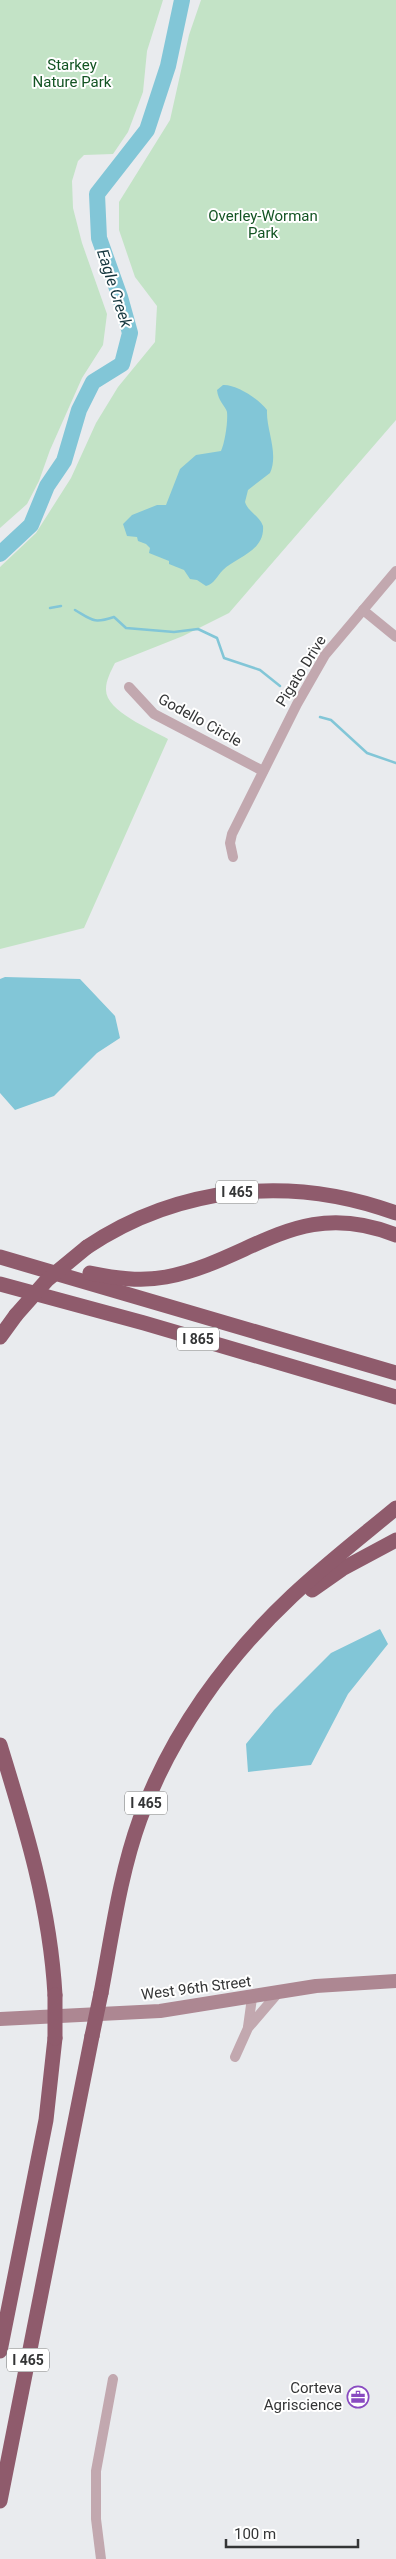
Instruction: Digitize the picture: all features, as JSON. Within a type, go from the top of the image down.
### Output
[{"type":"highway","name":"I 465","points":[[0,1337],[16,1315],[47,1280],[87,1247],[122,1226],[163,1208],[198,1198],[234,1192],[273,1189],[317,1193],[358,1201],[396,1213]]},
{"type":"highway","points":[[4,1258],[115,1278],[146,1279],[180,1274],[280,1233],[316,1224],[358,1224],[396,1235]]},
{"type":"highway","name":"I 865","points":[[4,1258],[396,1372]]},
{"type":"highway","name":"I 865","points":[[0,1284],[91,1308],[396,1397]]},
{"type":"highway","points":[[251,1640],[292,1596],[396,1508]]},
{"type":"highway","name":"I 465","points":[[0,2501],[126,1867],[151,1791],[169,1752],[194,1711],[222,1672],[251,1640],[315,1588],[342,1569],[396,1540]]},
{"type":"highway","name":"I 465","points":[[0,1745],[44,1898],[53,1962],[55,1995],[55,2038],[46,2120],[0,2351]]},
{"type":"main road","name":"West 96th Street","points":[[0,2019],[160,2011],[252,1998],[316,1986],[396,1981]]},
{"type":"street","name":"Pigato Drive","points":[[233,857],[230,842],[232,834],[297,704],[325,655],[396,571]]},
{"type":"street","points":[[363,610],[396,638]]},
{"type":"street","name":"Godello Circle","points":[[129,686],[154,714],[263,771]]},
{"type":"street","points":[[234,2057],[248,2028],[278,1993]]},
{"type":"street","points":[[248,2028],[252,1998]]},
{"type":"street","points":[[101,2559],[96,2519],[96,2471],[113,2379]]},
{"type":"green space","name":"Starkey Nature Park","points":[[0,0],[163,0],[147,51],[143,92],[128,132],[113,154],[84,155],[78,161],[72,181],[73,208],[82,243],[107,314],[103,345],[82,378],[50,450],[39,481],[27,504],[0,528]]},
{"type":"green space","name":"Overley-Worman Park","points":[[201,0],[396,0],[396,420],[229,613],[183,636],[115,663],[106,689],[113,705],[141,725],[168,739],[84,928],[0,949],[0,567],[36,533],[71,478],[96,423],[118,387],[155,342],[157,306],[135,277],[119,230],[119,202],[170,120],[189,35]]},
{"type":"water","points":[[223,385],[234,387],[247,393],[259,401],[267,410],[273,458],[270,473],[248,490],[245,502],[263,526],[260,542],[229,565],[213,582],[206,586],[197,580],[190,579],[184,570],[169,564],[169,561],[149,553],[150,548],[138,541],[137,537],[127,536],[123,524],[132,515],[157,505],[166,505],[180,469],[196,455],[221,451],[226,432],[227,412],[217,390]]},
{"type":"water","points":[[5,977],[80,979],[115,1016],[120,1038],[97,1053],[54,1096],[15,1110],[0,1093],[0,979]]},
{"type":"water","points":[[380,1629],[388,1644],[348,1694],[311,1765],[248,1772],[246,1744],[274,1710],[331,1653]]},
{"type":"waterway","name":"Eagle Creek","points":[[0,554],[31,525],[47,486],[64,461],[79,410],[93,382],[122,364],[130,333],[120,297],[99,238],[97,194],[147,130],[168,66],[182,0]]},
{"type":"waterway","points":[[50,608],[61,606]]},
{"type":"waterway","points":[[75,610],[93,620],[114,617],[126,628],[174,632],[198,629],[217,638],[224,658],[260,670],[280,686]]},
{"type":"waterway","points":[[320,717],[331,720],[367,753],[396,763]]},
{"type":"place","name":"Corteva Agriscience","points":[[358,2397]]}]
